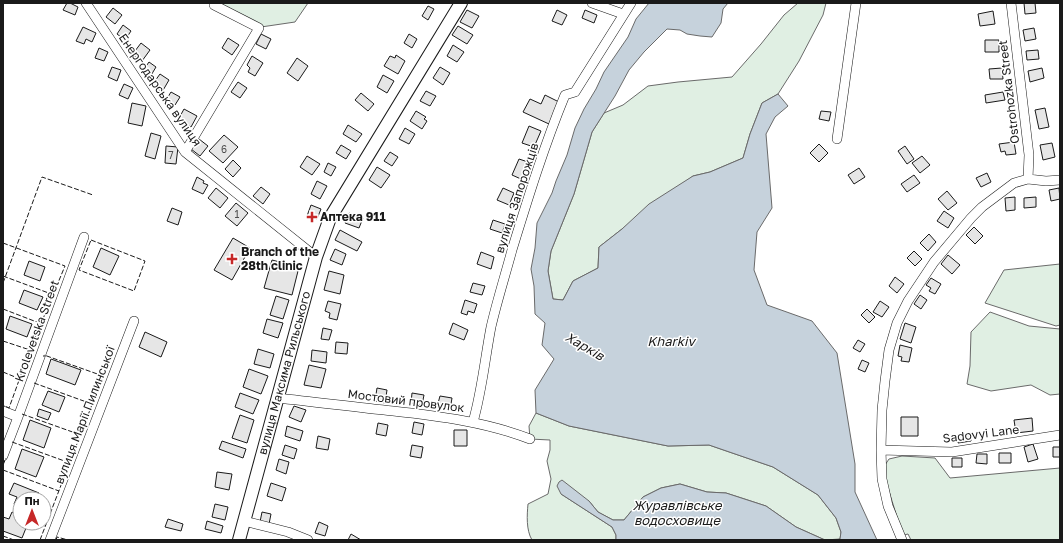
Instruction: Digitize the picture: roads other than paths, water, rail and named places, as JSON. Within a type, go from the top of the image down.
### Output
[{"type":"main road","name":"вулиця Максима Рильського","points":[[239,540],[316,257],[330,218],[461,3]]},
{"type":"street","name":"Енергодарська вулиця","points":[[86,3],[185,152],[316,257]]},
{"type":"street","points":[[592,3],[623,14]]},
{"type":"street","name":"вулиця Запорожців","points":[[473,422],[492,326],[499,299],[523,213],[552,126],[565,95],[575,92],[631,3]]},
{"type":"street","points":[[837,139],[856,3]]},
{"type":"street","name":"Ostrohozka Street","points":[[1011,3],[1029,155],[1028,179]]},
{"type":"street","points":[[185,152],[259,28],[214,5]]},
{"type":"street","points":[[902,540],[888,506],[882,479],[881,450],[882,410],[885,381],[889,350],[897,323],[908,301],[934,262],[982,207],[1014,183],[1028,179],[1046,181],[1060,180]]},
{"type":"street","name":"Krolevetska Street","points":[[3,456],[84,237]]},
{"type":"street","name":"вулиця Марії Пилинської","points":[[50,540],[134,321]]},
{"type":"street","name":"Мостовий провулок","points":[[277,398],[473,422],[514,432],[530,439]]},
{"type":"street","points":[[3,411],[18,417]]},
{"type":"street","name":"Sadovyi Lane","points":[[881,450],[952,452],[1060,435]]},
{"type":"street","points":[[244,522],[288,532],[308,540]]},
{"type":"water","name":"Kharkiv","points":[[649,3],[728,3],[723,9],[721,23],[712,37],[687,34],[680,30],[667,29],[644,52],[629,70],[615,96],[592,132],[574,194],[551,251],[548,271],[553,299],[563,300],[573,281],[598,268],[599,247],[622,229],[649,204],[693,176],[710,172],[743,158],[750,134],[762,103],[778,94],[788,106],[775,117],[766,134],[772,208],[757,232],[754,270],[767,305],[812,321],[837,353],[855,464],[855,492],[877,540],[836,540],[840,539],[841,532],[836,518],[818,495],[773,467],[709,445],[668,446],[569,426],[536,413],[535,390],[554,359],[542,345],[545,323],[535,314],[534,286],[531,269],[535,248],[537,223],[552,193],[567,155],[575,128],[584,109],[604,72],[628,37],[636,19]]},
{"type":"water","name":"Журавлівське водосховище","points":[[562,480],[589,501],[598,512],[613,520],[624,520],[643,497],[661,488],[680,484],[707,492],[726,493],[766,506],[796,527],[825,540],[616,540],[616,535],[612,527],[561,494],[557,486]]},
{"type":"place","name":"Аптека 911","points":[[312,217]]},
{"type":"place","name":"Branch of the 28th clinic","points":[[232,259]]},
{"type":"water label","name":"Харків","points":[[585,346]]}]
